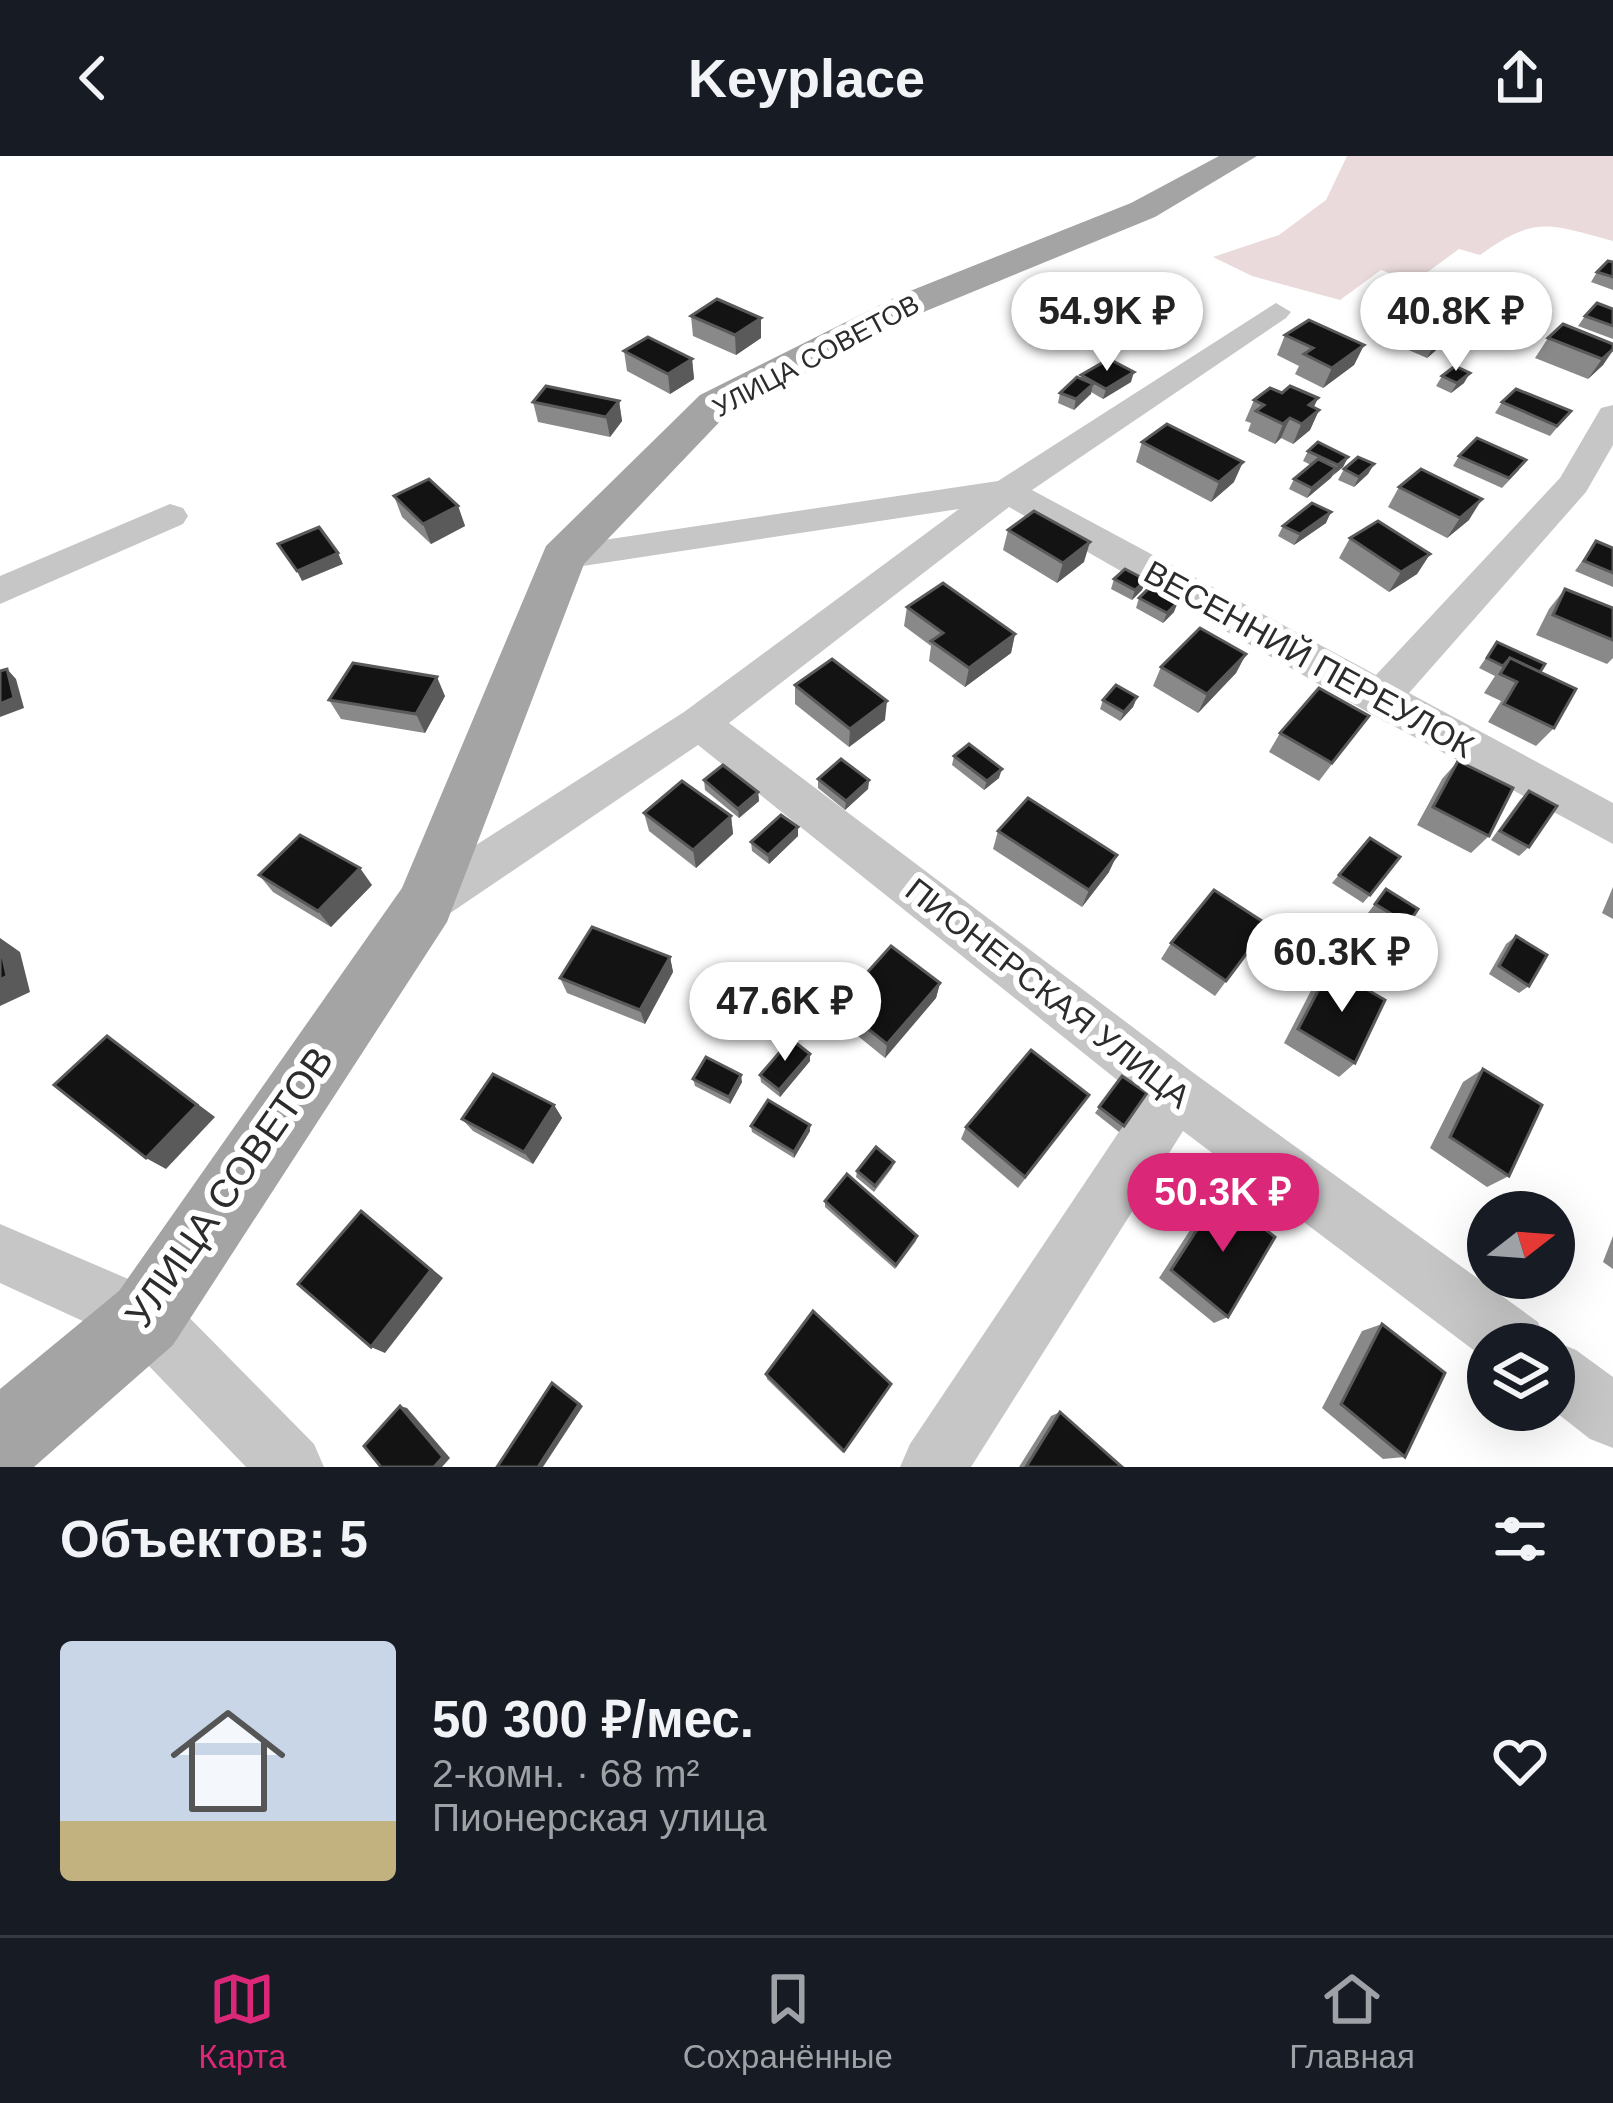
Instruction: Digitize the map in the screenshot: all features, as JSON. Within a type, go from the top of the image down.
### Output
[{"type":"main road","name":"УЛИЦА СОВЕТОВ","points":[[0,1442],[146,1318],[426,903],[563,557],[714,404],[913,303],[1142,210],[1242,156]]},
{"type":"street","name":"УЛИЦА СОВЕТОВ","points":[[426,903],[699,723],[1006,490],[1276,312]]},
{"type":"street","points":[[1378,699],[1574,484],[1613,415]]},
{"type":"street","name":"УЛИЦА СОВЕТОВ","points":[[563,557],[1006,490]]},
{"type":"street","name":"ВЕСЕННИЙ ПЕРЕУЛОК","points":[[1006,490],[1613,825]]},
{"type":"street","points":[[0,591],[170,516]]},
{"type":"street","name":"ПИОНЕРСКАЯ УЛИЦА","points":[[699,723],[1176,1093],[1488,1323]]},
{"type":"street","points":[[933,1467],[1176,1093]]},
{"type":"street","points":[[0,1253],[146,1318],[291,1467]]},
{"type":"street","points":[[1575,1388],[1613,1416]]},
{"type":"shaded area","points":[[1347,156],[1613,156],[1613,241],[1557,227],[1529,229],[1480,255],[1459,249],[1414,282],[1381,270],[1340,300],[1252,276],[1213,257],[1279,235],[1326,200]]},
{"type":"building","points":[[1613,262],[1613,277],[1597,272]]},
{"type":"building","points":[[717,299],[761,318],[735,335],[691,316]]},
{"type":"building","points":[[1597,303],[1613,309],[1613,326],[1585,316]]},
{"type":"building","points":[[1309,320],[1364,345],[1332,368],[1304,354],[1313,348],[1285,335]]},
{"type":"building","points":[[1563,324],[1613,344],[1613,349],[1602,359],[1548,338]]},
{"type":"building","points":[[1424,325],[1448,335],[1433,347],[1409,338]]},
{"type":"building","points":[[648,337],[692,359],[668,374],[624,351]]},
{"type":"building","points":[[1109,359],[1134,372],[1106,389],[1081,375]]},
{"type":"building","points":[[1455,366],[1470,373],[1457,383],[1442,376]]},
{"type":"building","points":[[1077,377],[1093,384],[1076,399],[1060,393]]},
{"type":"building","points":[[546,386],[619,401],[606,417],[533,402]]},
{"type":"building","points":[[1290,386],[1318,398],[1309,405],[1319,410],[1302,424],[1290,418],[1283,424],[1256,411],[1264,405],[1254,400],[1270,388],[1282,393]]},
{"type":"building","points":[[1516,389],[1571,411],[1557,426],[1502,402]]},
{"type":"building","points":[[1167,424],[1243,462],[1219,482],[1142,442]]},
{"type":"building","points":[[1477,438],[1526,460],[1509,478],[1459,456]]},
{"type":"building","points":[[1318,442],[1348,457],[1338,465],[1308,451]]},
{"type":"building","points":[[1358,457],[1374,464],[1359,477],[1344,469]]},
{"type":"building","points":[[1318,459],[1336,468],[1312,488],[1294,479]]},
{"type":"building","points":[[1421,469],[1482,499],[1460,518],[1399,487]]},
{"type":"building","points":[[429,479],[458,506],[423,524],[394,496]]},
{"type":"building","points":[[1312,503],[1331,512],[1300,534],[1283,526]]},
{"type":"building","points":[[1034,511],[1090,542],[1063,563],[1008,530]]},
{"type":"building","points":[[1378,521],[1430,554],[1401,572],[1350,538]]},
{"type":"building","points":[[319,527],[338,553],[297,571],[278,544]]},
{"type":"building","points":[[1596,541],[1613,548],[1613,573],[1584,561]]},
{"type":"building","points":[[1125,569],[1146,580],[1135,590],[1114,579]]},
{"type":"building","points":[[943,583],[1015,634],[969,668],[931,641],[943,633],[907,607]]},
{"type":"building","points":[[1150,587],[1178,602],[1167,613],[1139,598]]},
{"type":"building","points":[[1565,589],[1613,608],[1613,640],[1553,615]]},
{"type":"building","points":[[1200,628],[1246,654],[1207,694],[1161,667]]},
{"type":"building","points":[[1497,642],[1545,664],[1540,672],[1510,658],[1503,666],[1487,658]]},
{"type":"building","points":[[1510,658],[1576,689],[1554,728],[1504,704],[1517,682],[1500,674]]},
{"type":"building","points":[[832,659],[887,701],[850,729],[795,685]]},
{"type":"building","points":[[353,663],[437,677],[416,714],[329,700]]},
{"type":"building","points":[[7,669],[14,698],[0,704],[0,671]]},
{"type":"building","points":[[1116,685],[1137,697],[1124,712],[1103,700]]},
{"type":"building","points":[[1319,688],[1369,716],[1332,763],[1280,733]]},
{"type":"building","points":[[969,744],[1002,769],[987,781],[954,756]]},
{"type":"building","points":[[841,759],[869,780],[846,801],[818,779]]},
{"type":"building","points":[[1458,761],[1513,788],[1489,836],[1433,807]]},
{"type":"building","points":[[723,765],[758,792],[738,809],[704,780]]},
{"type":"building","points":[[682,781],[731,816],[693,850],[644,813]]},
{"type":"building","points":[[1529,791],[1557,806],[1529,847],[1500,831]]},
{"type":"building","points":[[1028,798],[1117,855],[1089,890],[998,831]]},
{"type":"building","points":[[781,815],[798,827],[768,855],[751,842]]},
{"type":"building","points":[[300,835],[360,868],[318,911],[259,875]]},
{"type":"building","points":[[1370,838],[1400,857],[1370,895],[1339,875]]},
{"type":"building","points":[[1386,889],[1418,909],[1408,924],[1375,904]]},
{"type":"building","points":[[1214,890],[1268,925],[1226,981],[1171,943]]},
{"type":"building","points":[[592,927],[670,957],[640,1010],[560,978]]},
{"type":"building","points":[[1516,936],[1547,955],[1529,986],[1499,966]]},
{"type":"building","points":[[0,944],[7,976],[0,980]]},
{"type":"building","points":[[891,946],[940,983],[887,1044],[838,1005]]},
{"type":"building","points":[[1330,968],[1385,1000],[1355,1063],[1298,1029]]},
{"type":"building","points":[[107,1036],[197,1105],[146,1158],[54,1085]]},
{"type":"building","points":[[791,1039],[810,1054],[779,1090],[760,1075]]},
{"type":"building","points":[[1031,1050],[1089,1095],[1025,1177],[966,1127]]},
{"type":"building","points":[[706,1057],[741,1075],[729,1097],[693,1079]]},
{"type":"building","points":[[1483,1069],[1542,1105],[1509,1176],[1450,1137]]},
{"type":"building","points":[[493,1074],[554,1105],[524,1152],[462,1119]]},
{"type":"building","points":[[1122,1076],[1147,1093],[1124,1126],[1099,1107]]},
{"type":"building","points":[[768,1100],[810,1125],[794,1152],[751,1126]]},
{"type":"building","points":[[876,1147],[894,1162],[875,1186],[857,1171]]},
{"type":"building","points":[[847,1174],[917,1236],[896,1265],[825,1201]]},
{"type":"building","points":[[1220,1194],[1275,1237],[1228,1317],[1171,1270]]},
{"type":"building","points":[[361,1211],[431,1270],[371,1347],[298,1284]]},
{"type":"building","points":[[813,1311],[891,1384],[844,1451],[766,1374]]},
{"type":"building","points":[[1382,1324],[1445,1373],[1405,1457],[1341,1404]]},
{"type":"building","points":[[552,1383],[579,1404],[538,1467],[497,1467]]},
{"type":"building","points":[[400,1406],[443,1457],[434,1467],[381,1467],[364,1446]]},
{"type":"building","points":[[1060,1412],[1122,1467],[1026,1467]]}]
